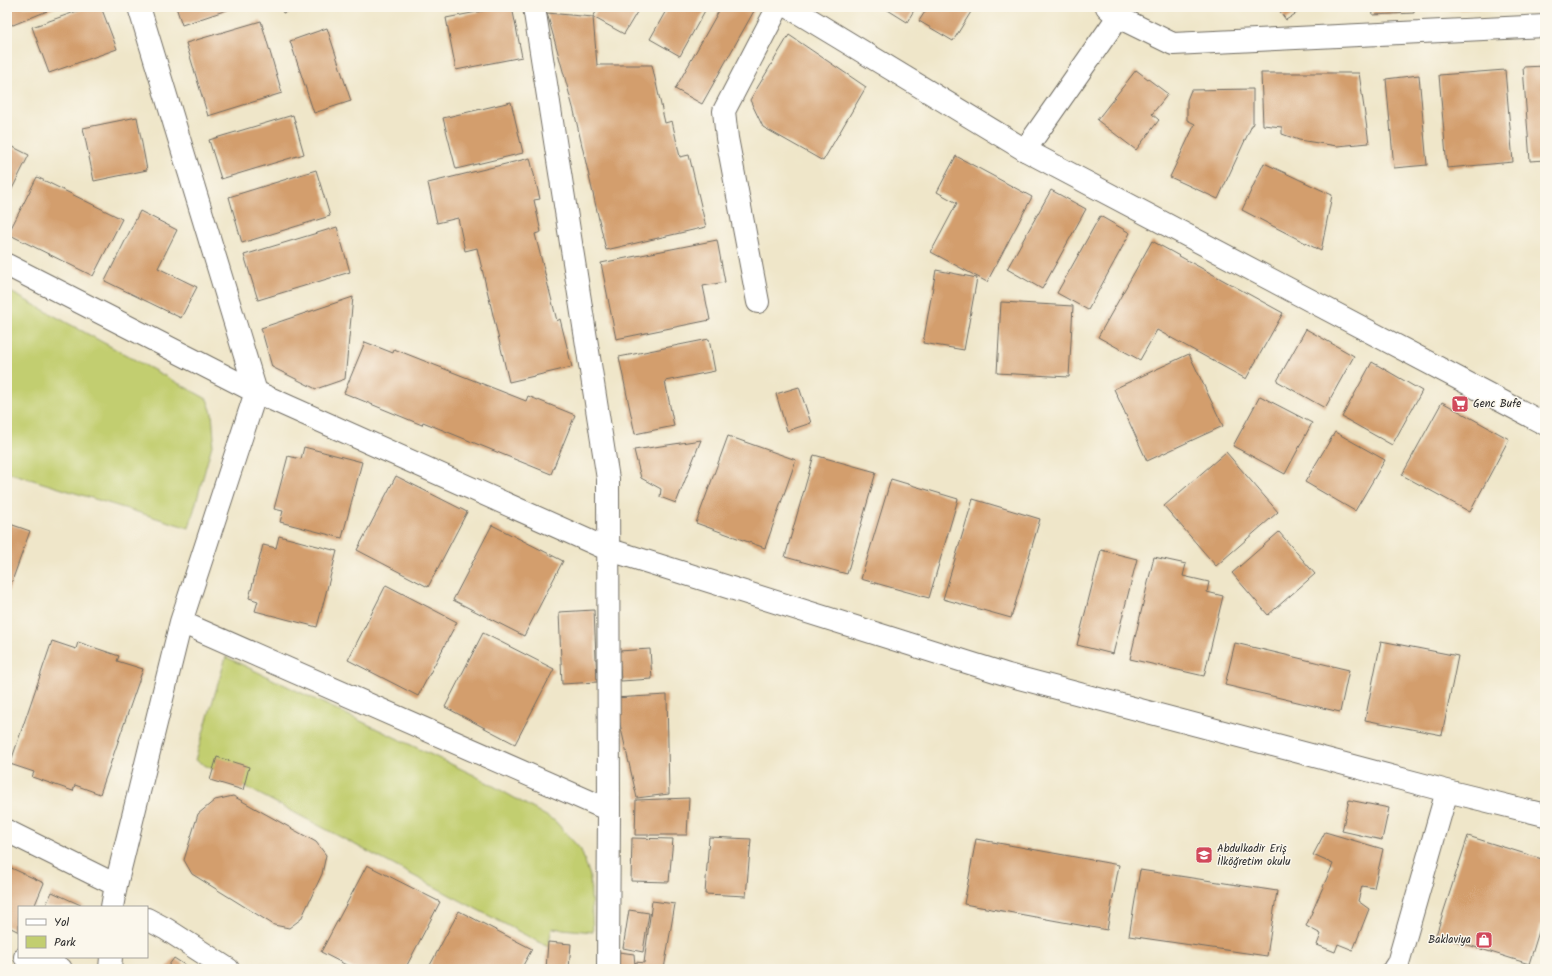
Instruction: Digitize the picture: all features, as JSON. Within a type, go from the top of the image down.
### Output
[{"type":"street","points":[[7,831],[116,900],[182,622],[256,392],[139,7]]},
{"type":"street","points":[[534,7],[608,479],[607,549],[610,810],[608,969]]},
{"type":"street","points":[[758,302],[727,138],[724,111],[778,7]]},
{"type":"street","points":[[789,7],[1025,150],[1545,424]]},
{"type":"street","points":[[1025,150],[1112,12],[1172,44],[1545,26]]},
{"type":"street","points":[[7,265],[256,392],[607,549],[1008,675],[1448,791],[1545,815]]},
{"type":"street","points":[[182,622],[610,810]]},
{"type":"street","points":[[1394,969],[1398,963],[1448,791]]},
{"type":"street","points":[[148,920],[166,929],[228,969]]},
{"type":"street","points":[[7,951],[18,955]]},
{"type":"street","points":[[28,958],[61,969]]},
{"type":"street","points":[[110,958],[110,969]]},
{"type":"green space","points":[[7,290],[207,399],[212,413],[214,438],[189,528],[7,472]]},
{"type":"green space","points":[[226,657],[474,775],[555,821],[581,850],[590,876],[593,932],[552,928],[548,947],[195,760]]},
{"type":"building","points":[[7,7],[57,7],[13,25],[7,22]]},
{"type":"building","points":[[89,7],[101,7],[117,49],[49,73],[32,27]]},
{"type":"building","points":[[176,7],[236,7],[182,25]]},
{"type":"building","points":[[281,7],[301,7],[283,13]]},
{"type":"building","points":[[503,7],[512,7],[522,57],[456,70],[446,18]]},
{"type":"building","points":[[599,7],[640,7],[624,34],[593,17]]},
{"type":"building","points":[[668,7],[707,7],[680,56],[650,39]]},
{"type":"building","points":[[721,7],[747,7],[754,11],[702,104],[675,89]]},
{"type":"building","points":[[883,7],[916,7],[907,22]]},
{"type":"building","points":[[928,7],[974,7],[953,41],[919,21]]},
{"type":"building","points":[[1277,7],[1306,7],[1286,20]]},
{"type":"building","points":[[1372,7],[1414,7],[1414,13],[1373,15]]},
{"type":"building","points":[[1431,7],[1495,7],[1495,8],[1431,11]]},
{"type":"building","points":[[547,13],[593,17],[597,65],[652,65],[665,123],[672,121],[680,157],[689,155],[706,227],[606,250],[574,111]]},
{"type":"building","points":[[261,21],[282,93],[208,116],[186,43]]},
{"type":"building","points":[[327,28],[351,101],[314,113],[290,41]]},
{"type":"building","points":[[789,35],[866,87],[823,161],[763,127],[750,100]]},
{"type":"building","points":[[1545,66],[1545,160],[1530,161],[1523,67]]},
{"type":"building","points":[[1136,70],[1168,94],[1152,114],[1159,120],[1136,150],[1097,120]]},
{"type":"building","points":[[1505,70],[1513,162],[1447,168],[1439,75]]},
{"type":"building","points":[[1261,73],[1359,73],[1369,143],[1337,146],[1299,140],[1282,134],[1282,127],[1263,125]]},
{"type":"building","points":[[1419,75],[1427,165],[1394,168],[1386,79]]},
{"type":"building","points":[[1253,89],[1253,123],[1218,199],[1170,177],[1195,124],[1187,120],[1187,100],[1191,90]]},
{"type":"building","points":[[511,102],[523,153],[456,169],[443,118]]},
{"type":"building","points":[[293,115],[304,154],[221,179],[209,140]]},
{"type":"building","points":[[137,117],[147,170],[94,181],[83,128]]},
{"type":"building","points":[[7,144],[29,155],[7,199]]},
{"type":"building","points":[[956,156],[1032,197],[987,282],[931,252],[957,203],[937,192]]},
{"type":"building","points":[[530,158],[540,199],[534,200],[541,232],[535,234],[557,321],[560,319],[572,367],[509,382],[477,248],[465,251],[458,218],[437,223],[428,183]]},
{"type":"building","points":[[1264,163],[1332,195],[1321,251],[1242,210]]},
{"type":"building","points":[[316,170],[330,216],[242,243],[229,197]]},
{"type":"building","points":[[37,177],[122,219],[93,276],[8,234]]},
{"type":"building","points":[[1051,190],[1086,209],[1042,289],[1007,269]]},
{"type":"building","points":[[140,211],[177,230],[158,268],[197,287],[181,318],[105,281]]},
{"type":"building","points":[[1100,216],[1130,233],[1088,310],[1057,293]]},
{"type":"building","points":[[337,227],[350,272],[258,300],[244,255]]},
{"type":"building","points":[[717,240],[725,282],[703,286],[710,320],[616,339],[601,263]]},
{"type":"building","points":[[1152,241],[1283,313],[1246,379],[1157,330],[1140,360],[1098,337]]},
{"type":"building","points":[[936,270],[977,278],[964,350],[923,343]]},
{"type":"building","points":[[353,297],[345,379],[316,389],[272,367],[261,328]]},
{"type":"building","points":[[1001,302],[1073,306],[1069,377],[997,373]]},
{"type":"building","points":[[1306,329],[1354,356],[1325,408],[1277,381]]},
{"type":"building","points":[[709,339],[715,371],[665,381],[674,426],[635,434],[619,357]]},
{"type":"building","points":[[365,342],[393,353],[394,349],[526,401],[528,396],[575,415],[551,474],[423,422],[422,425],[344,393]]},
{"type":"building","points":[[1189,354],[1223,426],[1147,461],[1114,389]]},
{"type":"building","points":[[1372,362],[1422,391],[1392,445],[1342,417]]},
{"type":"building","points":[[799,387],[811,423],[787,431],[776,394]]},
{"type":"building","points":[[1260,396],[1312,423],[1285,474],[1233,446]]},
{"type":"building","points":[[1442,402],[1509,439],[1470,512],[1402,475]]},
{"type":"building","points":[[1335,432],[1385,460],[1355,511],[1305,482]]},
{"type":"building","points":[[728,436],[796,460],[765,548],[696,523]]},
{"type":"building","points":[[701,440],[676,503],[660,497],[661,489],[641,478],[634,450]]},
{"type":"building","points":[[304,447],[362,462],[342,538],[280,522],[283,511],[274,509],[288,456],[301,459]]},
{"type":"building","points":[[1226,452],[1278,512],[1216,566],[1164,506]]},
{"type":"building","points":[[814,455],[876,472],[847,574],[785,557]]},
{"type":"building","points":[[396,476],[467,512],[428,587],[357,550]]},
{"type":"building","points":[[891,479],[958,499],[929,598],[861,579]]},
{"type":"building","points":[[973,499],[1040,519],[1011,618],[943,599]]},
{"type":"building","points":[[7,523],[30,531],[7,595]]},
{"type":"building","points":[[492,525],[563,561],[524,636],[453,600]]},
{"type":"building","points":[[1279,532],[1315,574],[1268,615],[1232,573]]},
{"type":"building","points":[[279,536],[337,551],[317,627],[255,611],[258,601],[249,598],[263,545],[276,548]]},
{"type":"building","points":[[1101,550],[1137,559],[1113,654],[1077,645]]},
{"type":"building","points":[[1154,557],[1186,564],[1183,576],[1209,582],[1207,592],[1223,596],[1204,676],[1130,659]]},
{"type":"building","points":[[386,585],[457,622],[418,696],[348,660]]},
{"type":"building","points":[[594,610],[597,682],[562,684],[559,612]]},
{"type":"building","points":[[483,633],[554,669],[515,744],[445,707]]},
{"type":"building","points":[[52,641],[76,649],[78,642],[119,656],[117,661],[143,669],[100,794],[75,785],[73,791],[32,777],[34,772],[10,764]]},
{"type":"building","points":[[1381,641],[1458,656],[1442,735],[1365,720]]},
{"type":"building","points":[[1235,643],[1349,670],[1340,712],[1225,685]]},
{"type":"building","points":[[650,649],[652,679],[621,681],[619,651]]},
{"type":"building","points":[[667,695],[669,794],[637,798],[614,698]]},
{"type":"building","points":[[217,757],[249,767],[243,790],[210,780]]},
{"type":"building","points":[[233,796],[316,842],[326,855],[322,874],[301,919],[289,928],[274,925],[192,874],[184,860],[198,814],[215,800]]},
{"type":"building","points":[[689,798],[687,835],[635,835],[636,800]]},
{"type":"building","points":[[1349,800],[1389,808],[1382,840],[1342,831]]},
{"type":"building","points":[[1325,832],[1383,849],[1374,888],[1362,886],[1358,901],[1369,909],[1353,950],[1338,944],[1335,952],[1317,945],[1321,934],[1306,926],[1333,864],[1313,855]]},
{"type":"building","points":[[1468,836],[1545,860],[1545,912],[1529,964],[1436,935]]},
{"type":"building","points":[[709,837],[751,839],[746,896],[705,894]]},
{"type":"building","points":[[632,838],[673,839],[669,882],[631,881]]},
{"type":"building","points":[[976,839],[1119,865],[1107,930],[964,904]]},
{"type":"building","points":[[367,865],[440,902],[405,969],[354,969],[321,952]]},
{"type":"building","points":[[7,866],[44,883],[34,906],[18,906],[18,932],[7,926]]},
{"type":"building","points":[[1140,870],[1277,891],[1267,956],[1129,936]]},
{"type":"building","points":[[52,892],[83,906],[45,906]]},
{"type":"building","points":[[652,901],[675,904],[664,969],[616,969],[619,952],[634,954],[635,965],[636,962],[644,963]]},
{"type":"building","points":[[629,910],[649,913],[643,952],[623,948]]},
{"type":"building","points":[[459,911],[532,949],[521,969],[428,969]]},
{"type":"building","points":[[548,942],[571,944],[569,969],[546,969]]},
{"type":"building","points":[[174,958],[191,969],[166,969]]},
{"type":"place","name":"Genc Bufe","points":[[1460,404]]},
{"type":"place","name":"Abdulkadir Eriş İlköğretim okulu","points":[[1204,855]]},
{"type":"place","name":"Baklaviya","points":[[1484,940]]}]
